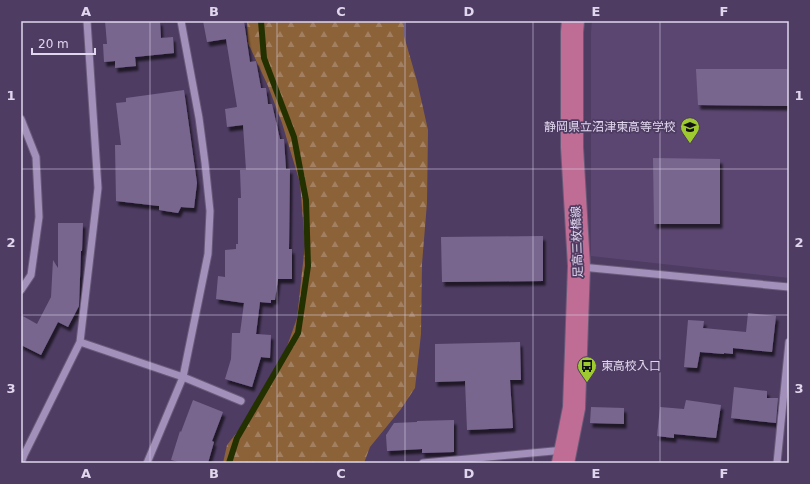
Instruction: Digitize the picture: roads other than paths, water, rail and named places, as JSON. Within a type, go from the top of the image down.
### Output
[{"type":"main road","name":"足高三枚橋線","points":[[565,456],[574,408],[579,266],[572,147],[573,21]]},
{"type":"street","points":[[22,463],[24,455],[80,342],[98,188],[87,21]]},
{"type":"street","points":[[147,463],[183,377],[208,254],[210,211],[205,163],[199,118],[181,21]]},
{"type":"street","points":[[21,119],[36,157],[39,217],[31,275],[21,290]]},
{"type":"street","points":[[579,266],[789,287]]},
{"type":"street","points":[[80,342],[183,377],[241,401]]},
{"type":"street","points":[[777,463],[789,342]]},
{"type":"street","points":[[423,463],[565,456]]},
{"type":"waterway","points":[[229,463],[237,438],[298,333],[308,266],[306,200],[294,137],[264,58],[261,21]]},
{"type":"place","name":"静岡県立沼津東高等学校","points":[[690,144]]},
{"type":"place","name":"東高校入口","points":[[587,383]]}]
